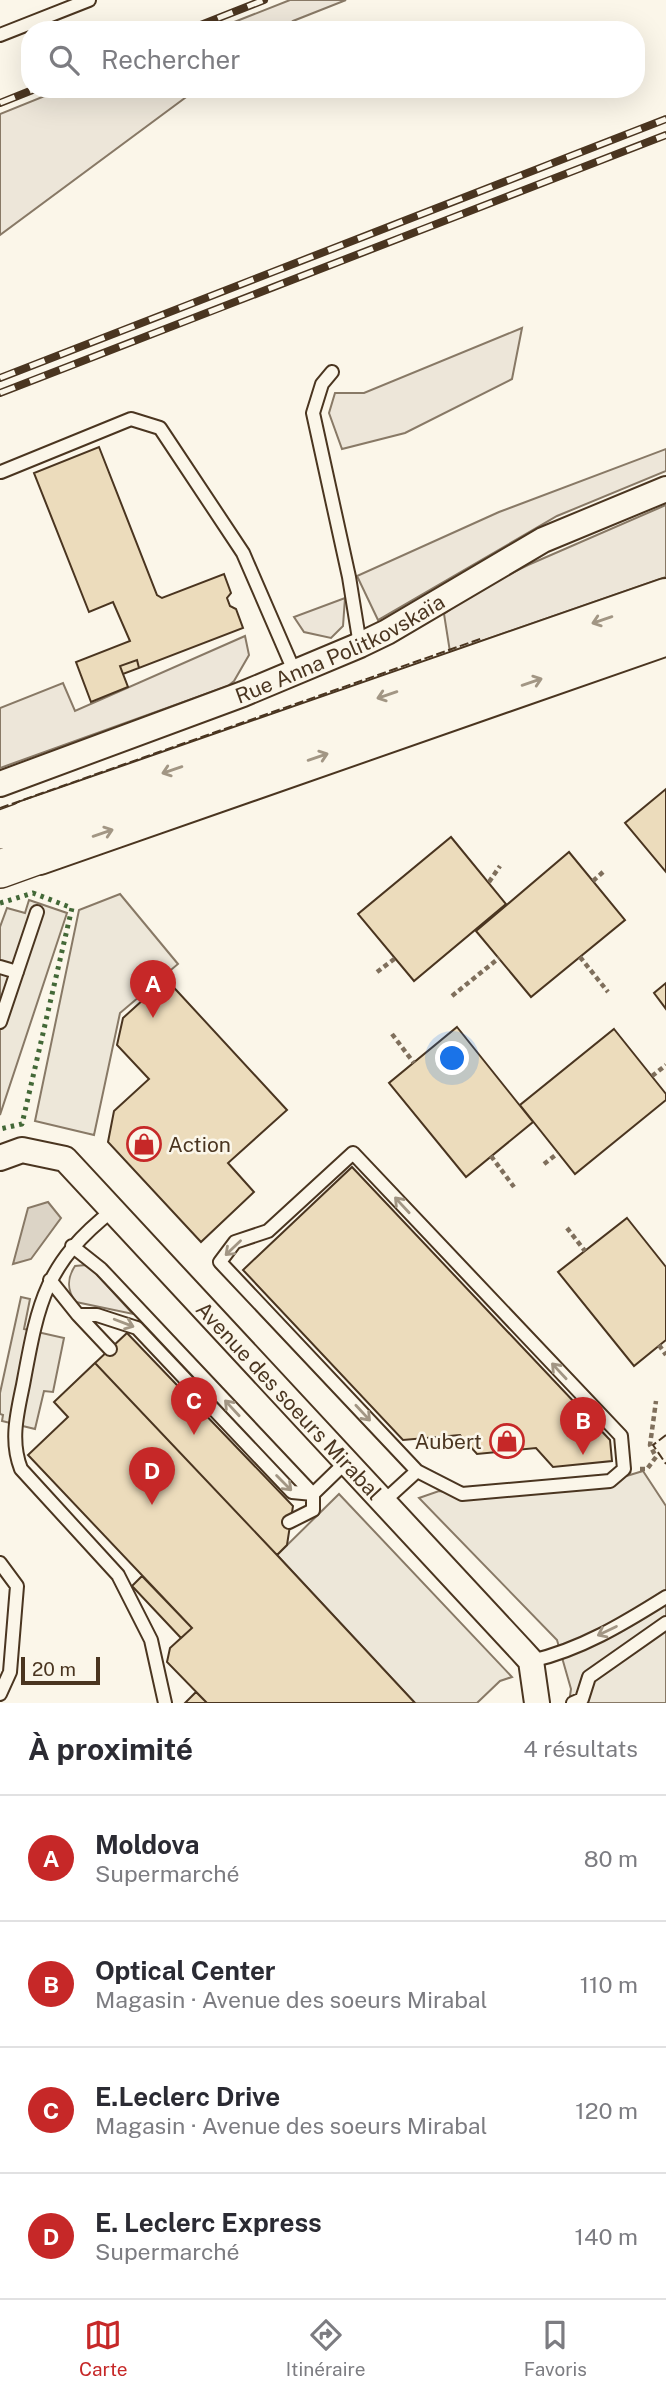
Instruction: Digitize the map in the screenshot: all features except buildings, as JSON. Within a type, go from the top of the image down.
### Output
[{"type":"highway","points":[[22,835],[666,598]]},
{"type":"highway","points":[[22,835],[666,636]]},
{"type":"main road","points":[[0,869],[22,835]]},
{"type":"street","name":"Rue Anna Politkovskaïa","points":[[0,784],[295,673],[360,645],[543,540],[666,489]]},
{"type":"street","name":"Avenue des soeurs Mirabal","points":[[0,1158],[22,1150],[65,1159],[531,1661]]},
{"type":"street","points":[[531,1661],[537,1703]]},
{"type":"lane","points":[[34,21],[89,0]]},
{"type":"lane","points":[[0,34],[21,26]]},
{"type":"lane","points":[[332,372],[322,384],[313,413],[349,577],[360,645]]},
{"type":"lane","points":[[1,472],[131,419],[160,428],[243,553],[295,673]]},
{"type":"lane","points":[[0,1022],[37,912]]},
{"type":"lane","points":[[0,967],[16,972]]},
{"type":"lane","points":[[353,1153],[621,1436],[624,1469],[610,1481],[461,1494],[417,1471],[220,1262],[235,1242],[268,1231],[353,1153]]},
{"type":"lane","points":[[113,1210],[72,1247],[50,1280],[37,1309],[15,1427],[14,1452],[21,1469],[118,1575],[152,1640],[165,1703]]},
{"type":"lane","points":[[72,1247],[101,1269],[313,1494],[313,1510],[289,1522]]},
{"type":"lane","points":[[50,1280],[110,1349]]},
{"type":"lane","points":[[78,1315],[97,1315],[137,1328],[292,1492],[313,1494],[345,1463]]},
{"type":"lane","points":[[383,1502],[417,1471]]},
{"type":"lane","points":[[0,1563],[17,1586],[10,1672],[0,1694]]},
{"type":"lane","points":[[531,1661],[561,1654],[626,1622],[666,1597]]},
{"type":"lane","points":[[579,1702],[589,1677],[666,1623]]},
{"type":"path","points":[[489,882],[500,866]]},
{"type":"path","points":[[593,881],[603,872]]},
{"type":"path","points":[[377,972],[397,957]]},
{"type":"path","points":[[580,957],[608,992]]},
{"type":"path","points":[[452,996],[499,958]]},
{"type":"path","points":[[392,1034],[414,1063]]},
{"type":"path","points":[[652,1076],[666,1065]]},
{"type":"path","points":[[544,1164],[558,1153]]},
{"type":"path","points":[[491,1156],[514,1186]]},
{"type":"path","points":[[567,1228],[585,1251]]},
{"type":"path","points":[[659,1345],[666,1355]]},
{"type":"path","points":[[624,1469],[647,1469],[656,1457],[650,1445],[656,1401]]},
{"type":"shaded area","points":[[290,0],[346,0],[293,21],[237,21]]},
{"type":"shaded area","points":[[40,98],[185,98],[0,235],[0,114]]},
{"type":"shaded area","points":[[522,328],[512,379],[405,433],[342,449],[329,413],[335,393],[364,393]]},
{"type":"shaded area","points":[[666,449],[666,471],[557,516],[378,620],[357,576],[499,512]]},
{"type":"shaded area","points":[[666,505],[666,577],[450,652],[444,614],[475,591]]},
{"type":"shaded area","points":[[345,598],[343,626],[331,638],[304,632],[294,617]]},
{"type":"shaded area","points":[[245,636],[249,655],[234,681],[228,686],[0,768],[0,708],[63,683],[75,711]]},
{"type":"shaded area","points":[[120,894],[178,964],[120,1013],[94,1135],[35,1121],[79,910]]},
{"type":"shaded area","points":[[29,900],[67,913],[0,1115],[0,927],[7,908],[25,913]]},
{"type":"shaded area","points":[[48,1202],[61,1218],[31,1259],[13,1264],[28,1208]]},
{"type":"shaded area","points":[[86,1265],[133,1314],[76,1302],[69,1284],[71,1275],[75,1266]]},
{"type":"shaded area","points":[[21,1297],[30,1299],[24,1329],[64,1338],[53,1392],[44,1391],[35,1429],[2,1421],[3,1415],[0,1414],[0,1393]]},
{"type":"shaded area","points":[[643,1471],[666,1506],[666,1703],[569,1703],[571,1689],[557,1640],[419,1498],[439,1491],[462,1494],[610,1481]]},
{"type":"shaded area","points":[[339,1494],[512,1677],[500,1681],[477,1703],[415,1703],[277,1555]]},
{"type":"railway","points":[[211,21],[264,0]]},
{"type":"railway","points":[[0,103],[21,95]]},
{"type":"railway","points":[[0,378],[666,119]]},
{"type":"railway","points":[[0,393],[666,135]]},
{"type":"hedge","points":[[0,903],[33,893],[72,908],[22,1124],[0,1129]]},
{"type":"fence","points":[[0,808],[483,638]]},
{"type":"fence","points":[[666,1435],[653,1445],[666,1464]]},
{"type":"place","name":"Moldova","points":[[153,1018]]},
{"type":"place","name":"Action","points":[[144,1144]]},
{"type":"place","name":"E.Leclerc Drive","points":[[194,1435]]},
{"type":"place","name":"Aubert","points":[[507,1441]]},
{"type":"place","name":"Optical Center","points":[[583,1455]]},
{"type":"place","name":"E. Leclerc Express","points":[[152,1505]]}]
